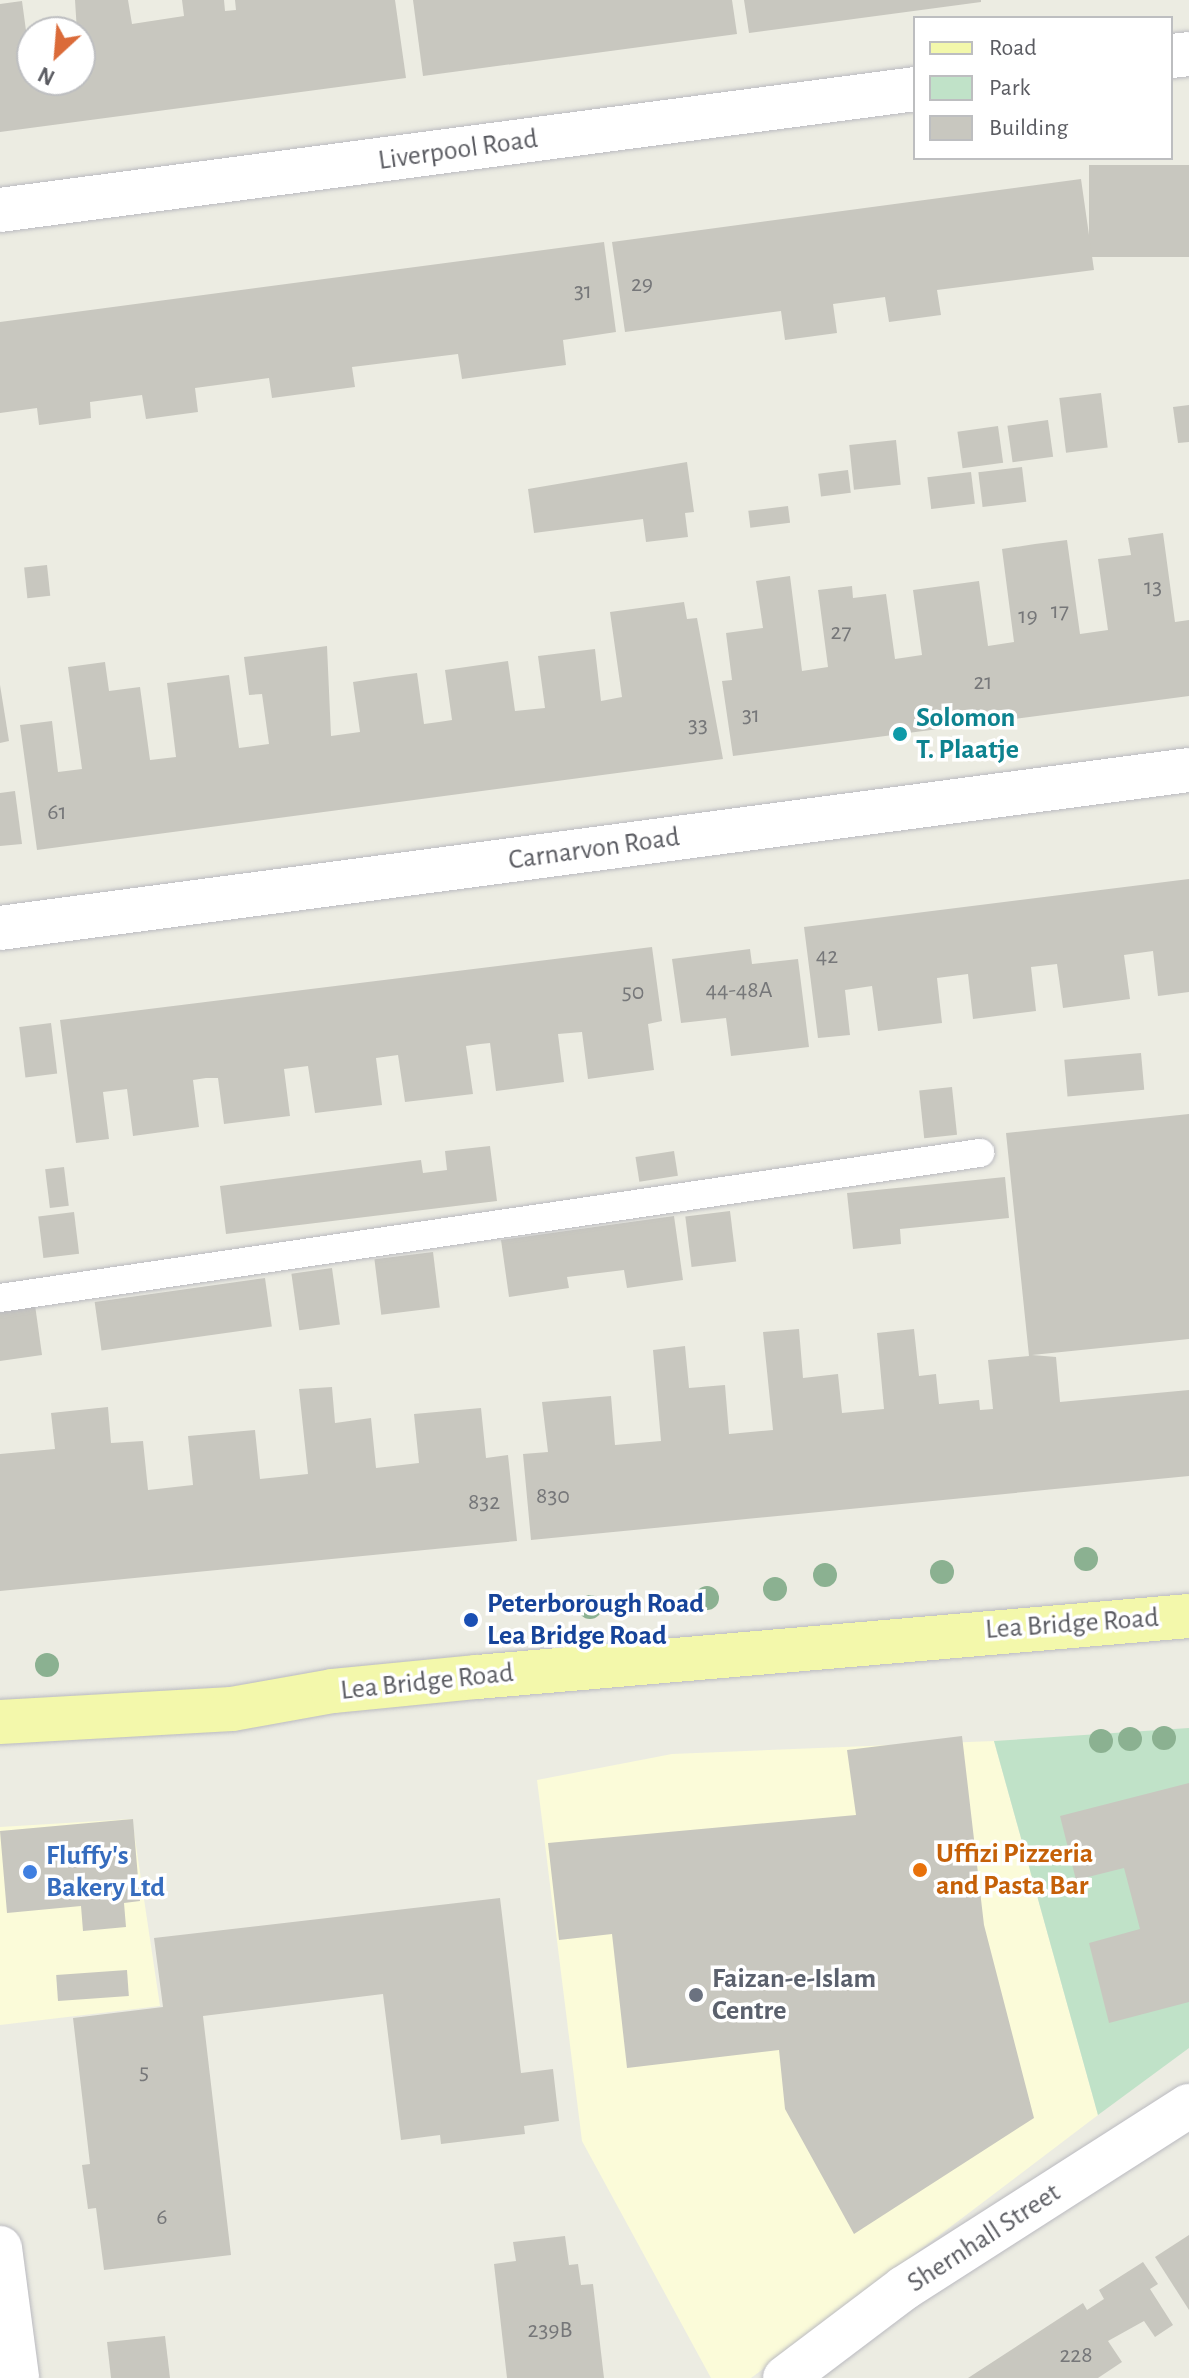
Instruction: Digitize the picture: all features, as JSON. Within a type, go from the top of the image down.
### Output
[{"type":"main road","name":"Lea Bridge Road","points":[[0,1722],[232,1709],[333,1691],[491,1675],[1189,1616]]},
{"type":"street","name":"Liverpool Road","points":[[0,210],[913,89]]},
{"type":"street","name":"Carnarvon Road","points":[[0,928],[1189,770]]},
{"type":"street","name":"Shernhall Street","points":[[785,2378],[904,2288],[1189,2106]]},
{"type":"street","points":[[2,2274],[17,2378]]},
{"type":"lane","points":[[0,1298],[980,1153]]},
{"type":"shaded area","points":[[994,1741],[1098,2115],[751,2378],[711,2378],[582,2141],[537,1780],[672,1754]]},
{"type":"shaded area","points":[[132,1819],[160,2006],[0,2025],[0,1827]]},
{"type":"green space","points":[[1189,1728],[1189,2048],[1098,2115],[994,1741]]},
{"type":"building","points":[[75,0],[128,0],[132,24],[184,16],[182,0],[224,0],[225,11],[236,10],[235,0],[395,0],[406,78],[0,132],[0,4],[22,1],[24,16],[16,16],[16,96],[96,96],[96,16],[76,16]]},
{"type":"building","points":[[413,0],[732,0],[737,34],[423,76]]},
{"type":"building","points":[[744,0],[981,0],[981,2],[749,33]]},
{"type":"building","points":[[1089,165],[1189,165],[1189,257],[1089,257]]},
{"type":"building","points":[[1081,179],[1094,270],[937,290],[941,315],[889,322],[885,297],[833,304],[837,333],[785,340],[781,311],[625,332],[612,242]]},
{"type":"building","points":[[604,242],[616,332],[563,340],[566,365],[462,379],[458,354],[352,367],[355,387],[272,398],[269,378],[195,388],[198,412],[146,419],[142,395],[90,402],[91,418],[39,425],[37,408],[0,413],[0,322]]},
{"type":"building","points":[[1101,393],[1108,448],[1066,453],[1059,398]]},
{"type":"building","points":[[1189,405],[1189,442],[1178,443],[1173,407]]},
{"type":"building","points":[[1048,420],[1053,457],[1013,462],[1007,426]]},
{"type":"building","points":[[998,426],[1003,463],[963,468],[957,432]]},
{"type":"building","points":[[896,440],[901,485],[854,490],[849,445]]},
{"type":"building","points":[[687,462],[694,512],[685,513],[688,537],[646,542],[643,519],[534,533],[528,489]]},
{"type":"building","points":[[1022,467],[1026,502],[983,507],[978,472]]},
{"type":"building","points":[[848,470],[851,493],[821,496],[818,474]]},
{"type":"building","points":[[971,472],[975,504],[931,509],[927,477]]},
{"type":"building","points":[[788,506],[790,523],[750,528],[748,511]]},
{"type":"building","points":[[1163,533],[1175,622],[1189,620],[1189,696],[733,756],[722,681],[732,680],[726,633],[763,628],[756,581],[790,576],[802,671],[828,667],[818,590],[852,586],[853,598],[886,594],[895,659],[922,655],[913,590],[979,581],[988,646],[1014,642],[1002,549],[1035,544],[1067,540],[1080,634],[1108,630],[1098,559],[1131,555],[1128,538]]},
{"type":"building","points":[[47,565],[50,596],[27,598],[24,567]]},
{"type":"building","points":[[684,602],[687,619],[697,618],[723,759],[37,850],[20,725],[52,721],[58,772],[82,769],[68,667],[105,662],[109,691],[140,687],[150,760],[176,757],[167,683],[229,675],[239,748],[269,744],[262,694],[249,695],[244,657],[327,646],[331,736],[360,732],[353,682],[417,673],[424,724],[439,722],[452,720],[445,670],[508,661],[515,711],[545,708],[538,656],[595,649],[601,701],[622,697],[610,612]]},
{"type":"building","points":[[0,685],[9,741],[0,743]]},
{"type":"building","points":[[15,791],[22,844],[0,846],[0,793]]},
{"type":"building","points":[[1189,879],[1189,992],[1158,996],[1153,951],[1124,955],[1130,999],[1063,1008],[1057,964],[1031,967],[1036,1011],[973,1019],[968,974],[937,978],[942,1023],[878,1031],[872,986],[845,990],[850,1035],[818,1038],[804,927]]},
{"type":"building","points":[[652,947],[662,1021],[648,1024],[654,1070],[588,1079],[582,1032],[558,1034],[564,1082],[496,1091],[490,1043],[480,1044],[466,1046],[473,1094],[405,1102],[398,1055],[376,1058],[382,1105],[315,1113],[308,1066],[284,1069],[290,1116],[224,1124],[218,1078],[206,1078],[193,1080],[199,1127],[133,1136],[127,1089],[103,1092],[109,1139],[76,1143],[60,1020]]},
{"type":"building","points":[[750,949],[752,964],[798,959],[809,1047],[731,1056],[726,1018],[681,1023],[672,959]]},
{"type":"building","points":[[51,1023],[57,1074],[25,1078],[19,1027]]},
{"type":"building","points":[[1141,1053],[1144,1090],[1068,1097],[1064,1060]]},
{"type":"building","points":[[952,1087],[957,1135],[924,1138],[919,1090]]},
{"type":"building","points":[[1189,1114],[1189,1339],[1032,1355],[1056,1357],[1060,1402],[1189,1390],[1189,1476],[531,1540],[523,1454],[548,1452],[542,1402],[611,1396],[615,1445],[661,1441],[653,1350],[685,1346],[689,1388],[725,1385],[729,1434],[773,1430],[763,1332],[799,1329],[803,1378],[838,1374],[842,1413],[884,1409],[877,1333],[914,1329],[919,1376],[936,1374],[939,1404],[979,1400],[980,1410],[993,1409],[988,1360],[1029,1356],[1006,1133]]},
{"type":"building","points":[[490,1146],[497,1201],[226,1234],[220,1186],[421,1160],[423,1173],[447,1170],[445,1151]]},
{"type":"building","points":[[674,1151],[678,1176],[639,1182],[635,1157]]},
{"type":"building","points":[[64,1167],[69,1206],[50,1208],[45,1169]]},
{"type":"building","points":[[1005,1177],[1009,1218],[900,1229],[901,1244],[853,1249],[847,1193]]},
{"type":"building","points":[[730,1211],[736,1262],[692,1267],[685,1216]]},
{"type":"building","points":[[74,1212],[79,1254],[43,1258],[38,1216]]},
{"type":"building","points":[[674,1216],[683,1280],[627,1288],[624,1270],[567,1277],[569,1288],[509,1297],[501,1240]]},
{"type":"building","points":[[433,1252],[440,1308],[381,1315],[374,1259]]},
{"type":"building","points":[[332,1268],[340,1324],[299,1330],[291,1274]]},
{"type":"building","points":[[265,1278],[272,1327],[101,1350],[95,1302]]},
{"type":"building","points":[[35,1305],[42,1355],[0,1361],[0,1310]]},
{"type":"building","points":[[332,1387],[335,1423],[371,1418],[376,1468],[419,1463],[414,1414],[481,1408],[486,1458],[508,1455],[517,1541],[0,1591],[0,1454],[55,1449],[51,1413],[108,1407],[111,1443],[143,1441],[148,1490],[193,1485],[188,1436],[255,1430],[260,1479],[308,1474],[299,1389]]},
{"type":"building","points":[[962,1736],[984,1925],[1034,2118],[854,2234],[785,2109],[779,2050],[627,2068],[612,1934],[559,1940],[548,1843],[856,1815],[847,1750]]},
{"type":"building","points":[[1189,1783],[1189,2002],[1109,2023],[1089,1943],[1140,1929],[1124,1868],[1076,1880],[1060,1816]]},
{"type":"building","points":[[133,1819],[140,1901],[124,1903],[126,1927],[83,1931],[81,1906],[7,1913],[0,1831]]},
{"type":"building","points":[[500,1898],[521,2073],[553,2069],[559,2121],[524,2126],[525,2134],[441,2144],[440,2135],[401,2140],[383,1994],[203,2016],[231,2255],[104,2270],[96,2208],[88,2209],[82,2165],[90,2164],[73,2018],[163,2007],[154,1938]]},
{"type":"building","points":[[127,1970],[129,1996],[58,2001],[56,1975]]},
{"type":"building","points":[[1189,2235],[1189,2310],[1155,2257]]},
{"type":"building","points":[[565,2236],[569,2265],[578,2264],[581,2285],[593,2284],[604,2378],[507,2378],[494,2264],[516,2261],[513,2242]]},
{"type":"building","points":[[1143,2262],[1158,2284],[1150,2289],[1173,2325],[1155,2337],[1144,2321],[1108,2341],[1122,2362],[1098,2378],[968,2378],[1083,2303],[1087,2310],[1104,2299],[1099,2290]]},
{"type":"building","points":[[165,2336],[170,2378],[111,2378],[107,2342]]},
{"type":"place","name":"Solomon T. Plaatje","points":[[900,734]]},
{"type":"place","name":"Peterborough Road Lea Bridge Road","points":[[471,1620]]},
{"type":"place","name":"Uffizi Pizzeria and Pasta Bar","points":[[920,1870]]},
{"type":"place","name":"Fluffy's Bakery Ltd","points":[[30,1872]]},
{"type":"place","name":"Faizan-e-Islam Centre","points":[[696,1995]]}]
